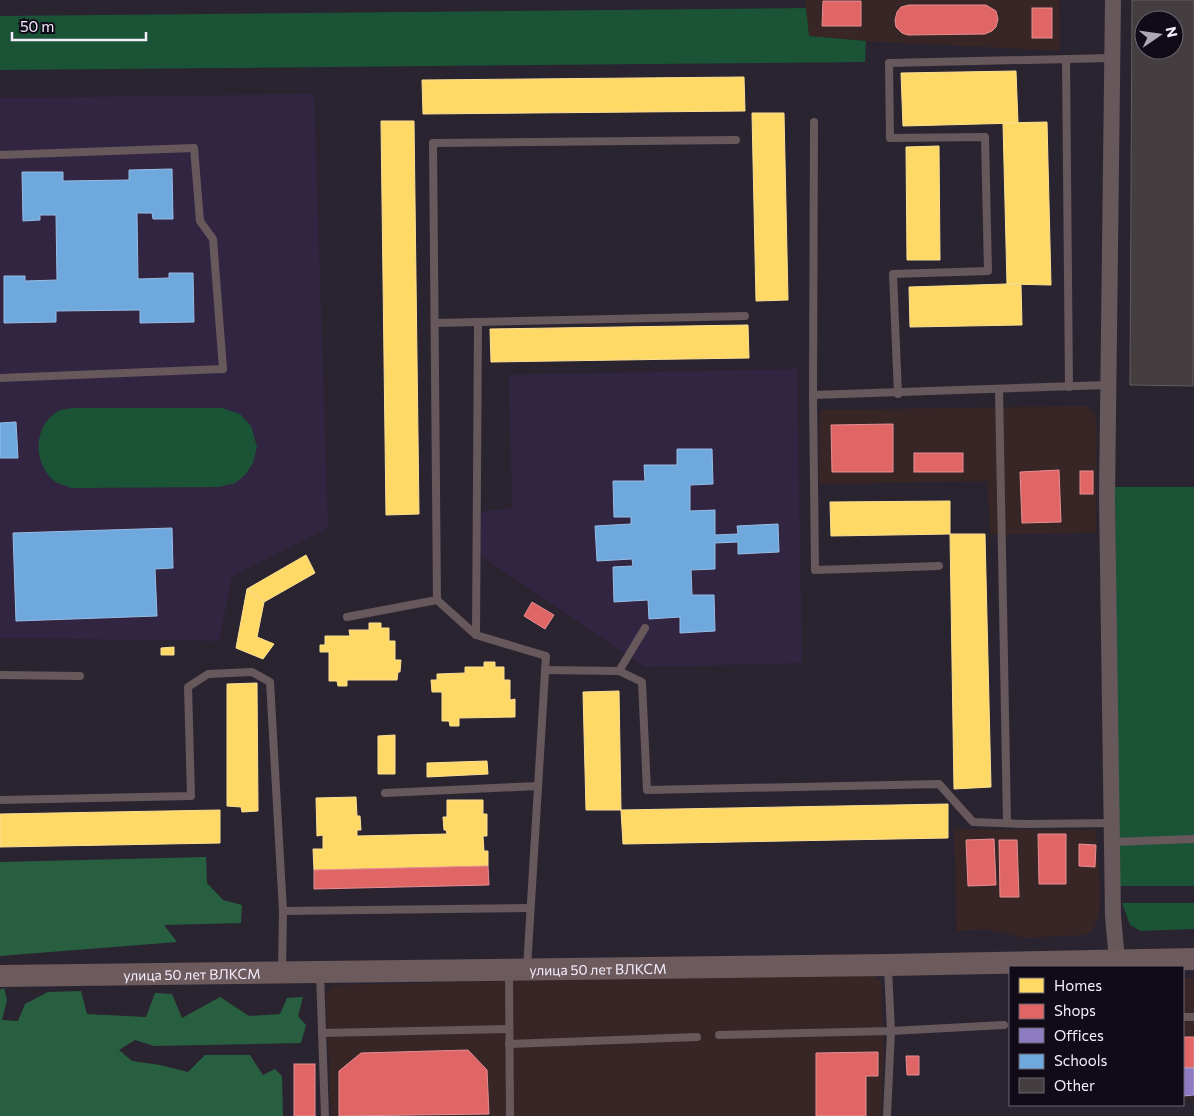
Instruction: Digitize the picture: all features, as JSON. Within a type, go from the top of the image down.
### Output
[{"type":"street","points":[[1113,0],[1107,497],[1113,916],[1117,960]]},
{"type":"street","name":"улица 50 лет ВЛКСМ","points":[[0,976],[888,966],[1194,959]]},
{"type":"lane","points":[[898,394],[893,274],[988,271],[986,137],[890,138],[889,63],[1112,58]]},
{"type":"lane","points":[[1066,59],[1069,387]]},
{"type":"lane","points":[[814,122],[814,570],[939,566]]},
{"type":"lane","points":[[510,1116],[509,1029],[530,908],[546,656],[476,636],[437,600],[433,143],[736,140]]},
{"type":"lane","points":[[0,155],[194,148],[200,221],[213,239],[223,368],[0,378]]},
{"type":"lane","points":[[435,323],[745,316]]},
{"type":"lane","points":[[476,636],[478,322]]},
{"type":"lane","points":[[813,395],[898,394],[1108,385]]},
{"type":"lane","points":[[999,389],[1007,823]]},
{"type":"lane","points":[[347,617],[437,600]]},
{"type":"lane","points":[[619,671],[645,628]]},
{"type":"lane","points":[[545,670],[619,671],[642,682],[647,790],[939,784],[973,822],[1112,823]]},
{"type":"lane","points":[[0,800],[191,796],[188,687],[208,674],[252,672],[270,682],[283,911],[282,972]]},
{"type":"lane","points":[[0,675],[80,676]]},
{"type":"lane","points":[[385,793],[538,786]]},
{"type":"lane","points":[[1112,842],[1194,839]]},
{"type":"lane","points":[[283,911],[530,908]]},
{"type":"lane","points":[[887,1116],[891,1031],[888,966]]},
{"type":"lane","points":[[320,971],[326,1116]]},
{"type":"lane","points":[[719,1035],[891,1031],[1004,1025]]},
{"type":"lane","points":[[322,1033],[509,1029]]},
{"type":"lane","points":[[509,1044],[698,1037]]},
{"type":"shaded area","points":[[805,0],[1059,0],[1060,51],[866,41],[809,36]]},
{"type":"shaded area","points":[[314,94],[328,528],[232,576],[219,641],[0,638],[0,98]]},
{"type":"shaded area","points":[[797,369],[802,663],[645,667],[481,556],[481,512],[512,508],[509,375]]},
{"type":"shaded area","points":[[1087,406],[1094,412],[1097,428],[1096,533],[990,534],[988,481],[819,484],[820,410]]},
{"type":"shaded area","points":[[954,829],[1096,830],[1100,890],[1099,915],[1093,930],[1083,935],[1024,938],[987,929],[957,931]]},
{"type":"shaded area","points":[[871,973],[881,980],[884,1051],[881,1116],[331,1116],[326,993],[335,985]]},
{"type":"shaded area","points":[[1184,978],[1194,978],[1194,1099],[1184,1099]]},
{"type":"green space","points":[[806,8],[809,36],[866,41],[865,62],[0,70],[0,16]]},
{"type":"green space","points":[[73,408],[222,408],[240,414],[251,426],[257,447],[253,463],[245,475],[235,483],[219,487],[71,488],[53,480],[46,472],[39,454],[39,444],[40,435],[50,418],[58,411]]},
{"type":"green space","points":[[1115,487],[1194,487],[1194,886],[1118,886]]},
{"type":"green space","points":[[206,857],[207,883],[223,900],[242,905],[241,923],[164,925],[177,942],[0,956],[0,862]]},
{"type":"green space","points":[[1122,903],[1194,903],[1194,929],[1141,931],[1130,925]]},
{"type":"green space","points":[[4,988],[7,1000],[2,1020],[18,1021],[25,1004],[48,992],[81,991],[87,1014],[146,1017],[155,993],[172,994],[182,1018],[220,997],[249,1016],[280,1014],[287,998],[303,997],[298,1016],[306,1025],[301,1043],[154,1046],[135,1040],[119,1050],[132,1061],[188,1072],[205,1055],[250,1055],[263,1075],[275,1069],[282,1076],[283,1116],[0,1116],[0,990]]},
{"type":"building: Homes","points":[[1016,71],[1018,123],[903,126],[901,73]]},
{"type":"building: Homes","points":[[744,77],[745,111],[423,114],[422,80]]},
{"type":"building: Homes","points":[[752,113],[784,113],[788,300],[756,301]]},
{"type":"building: Homes","points":[[381,121],[414,121],[419,514],[386,515]]},
{"type":"building: Homes","points":[[1047,122],[1051,285],[1007,284],[1003,123]]},
{"type":"building: Homes","points":[[939,146],[940,260],[907,260],[906,147]]},
{"type":"building: Homes","points":[[1021,285],[1022,325],[910,327],[909,287]]},
{"type":"building: Homes","points":[[748,325],[749,358],[491,362],[490,329]]},
{"type":"building: Homes","points":[[950,501],[950,534],[831,536],[830,502]]},
{"type":"building: Homes","points":[[950,534],[985,534],[991,787],[954,789]]},
{"type":"building: Homes","points":[[306,555],[315,573],[264,602],[247,589]]},
{"type":"building: Homes","points":[[247,589],[264,602],[257,637],[274,644],[263,659],[236,648]]},
{"type":"building: Homes","points":[[369,623],[381,623],[381,628],[389,628],[389,641],[395,641],[395,660],[401,660],[397,680],[347,680],[347,686],[338,686],[337,681],[329,681],[329,652],[320,652],[320,645],[325,645],[325,636],[350,636],[349,630],[369,630]]},
{"type":"building: Homes","points":[[174,647],[174,655],[161,655],[161,648]]},
{"type":"building: Homes","points":[[484,662],[495,662],[495,667],[504,667],[504,680],[510,680],[510,700],[515,699],[515,717],[459,718],[459,726],[450,726],[449,721],[442,721],[442,692],[432,692],[431,680],[437,680],[437,674],[465,673],[465,667],[484,667]]},
{"type":"building: Homes","points":[[257,683],[258,811],[242,812],[241,807],[227,806],[227,684]]},
{"type":"building: Homes","points":[[619,691],[621,810],[586,810],[583,692]]},
{"type":"building: Homes","points":[[395,735],[395,774],[378,774],[378,736]]},
{"type":"building: Homes","points":[[487,761],[488,774],[427,777],[427,763]]},
{"type":"building: Homes","points":[[356,797],[357,816],[360,816],[361,830],[357,830],[357,836],[447,834],[446,830],[444,830],[443,817],[447,817],[447,800],[483,800],[483,814],[487,814],[487,836],[483,836],[484,851],[488,851],[488,866],[314,870],[313,849],[323,849],[323,835],[317,836],[316,798]]},
{"type":"building: Homes","points":[[948,804],[948,838],[623,844],[621,810]]},
{"type":"building: Homes","points":[[220,810],[220,843],[0,847],[0,814]]},
{"type":"building: Shops","points":[[823,1],[861,1],[861,26],[822,26]]},
{"type":"building: Shops","points":[[909,5],[986,5],[996,11],[998,19],[996,27],[985,34],[908,35],[902,33],[896,27],[895,20],[897,12],[901,7]]},
{"type":"building: Shops","points":[[1032,8],[1052,8],[1052,38],[1032,38]]},
{"type":"building: Shops","points":[[893,424],[893,472],[832,472],[831,425]]},
{"type":"building: Shops","points":[[914,453],[963,453],[963,472],[914,472]]},
{"type":"building: Shops","points":[[1059,470],[1061,522],[1022,523],[1020,472]]},
{"type":"building: Shops","points":[[1080,471],[1093,471],[1093,494],[1080,494]]},
{"type":"building: Shops","points":[[532,602],[554,615],[545,629],[524,616]]},
{"type":"building: Shops","points":[[1038,834],[1066,834],[1066,884],[1039,884]]},
{"type":"building: Shops","points":[[994,839],[996,885],[968,886],[966,840]]},
{"type":"building: Shops","points":[[999,840],[1017,840],[1019,897],[1000,897]]},
{"type":"building: Shops","points":[[1079,844],[1096,845],[1095,867],[1079,866]]},
{"type":"building: Shops","points":[[488,866],[489,885],[314,889],[314,870]]},
{"type":"building: Shops","points":[[1184,1037],[1194,1037],[1194,1068],[1184,1068]]},
{"type":"building: Shops","points":[[468,1050],[487,1070],[489,1114],[339,1116],[339,1071],[361,1053]]},
{"type":"building: Shops","points":[[878,1052],[878,1076],[866,1076],[866,1116],[816,1116],[816,1053]]},
{"type":"building: Shops","points":[[906,1056],[919,1056],[919,1075],[907,1075]]},
{"type":"building: Shops","points":[[294,1064],[315,1064],[315,1116],[294,1116]]},
{"type":"building: Offices","points":[[1184,1068],[1194,1068],[1194,1095],[1184,1096]]},
{"type":"building: Schools","points":[[172,169],[173,219],[153,219],[152,213],[137,213],[138,279],[169,278],[169,273],[193,273],[194,322],[140,323],[140,310],[56,311],[56,322],[4,323],[4,276],[25,276],[25,281],[57,280],[56,215],[40,215],[40,220],[23,221],[22,172],[63,172],[63,181],[129,180],[129,170]]},
{"type":"building: Schools","points":[[16,422],[18,458],[0,458],[0,423]]},
{"type":"building: Schools","points":[[677,449],[712,449],[713,484],[690,485],[690,511],[715,510],[715,535],[738,534],[737,526],[778,524],[779,552],[738,554],[738,542],[715,543],[715,569],[691,570],[692,595],[714,595],[715,631],[680,633],[680,617],[649,619],[648,600],[614,602],[613,567],[633,566],[632,559],[597,561],[595,526],[631,524],[631,517],[614,517],[613,481],[645,481],[644,465],[677,465]]},
{"type":"building: Schools","points":[[172,528],[173,568],[155,569],[157,616],[16,621],[13,533]]},
{"type":"building: Other","points":[[1132,0],[1194,0],[1193,386],[1130,385]]}]
